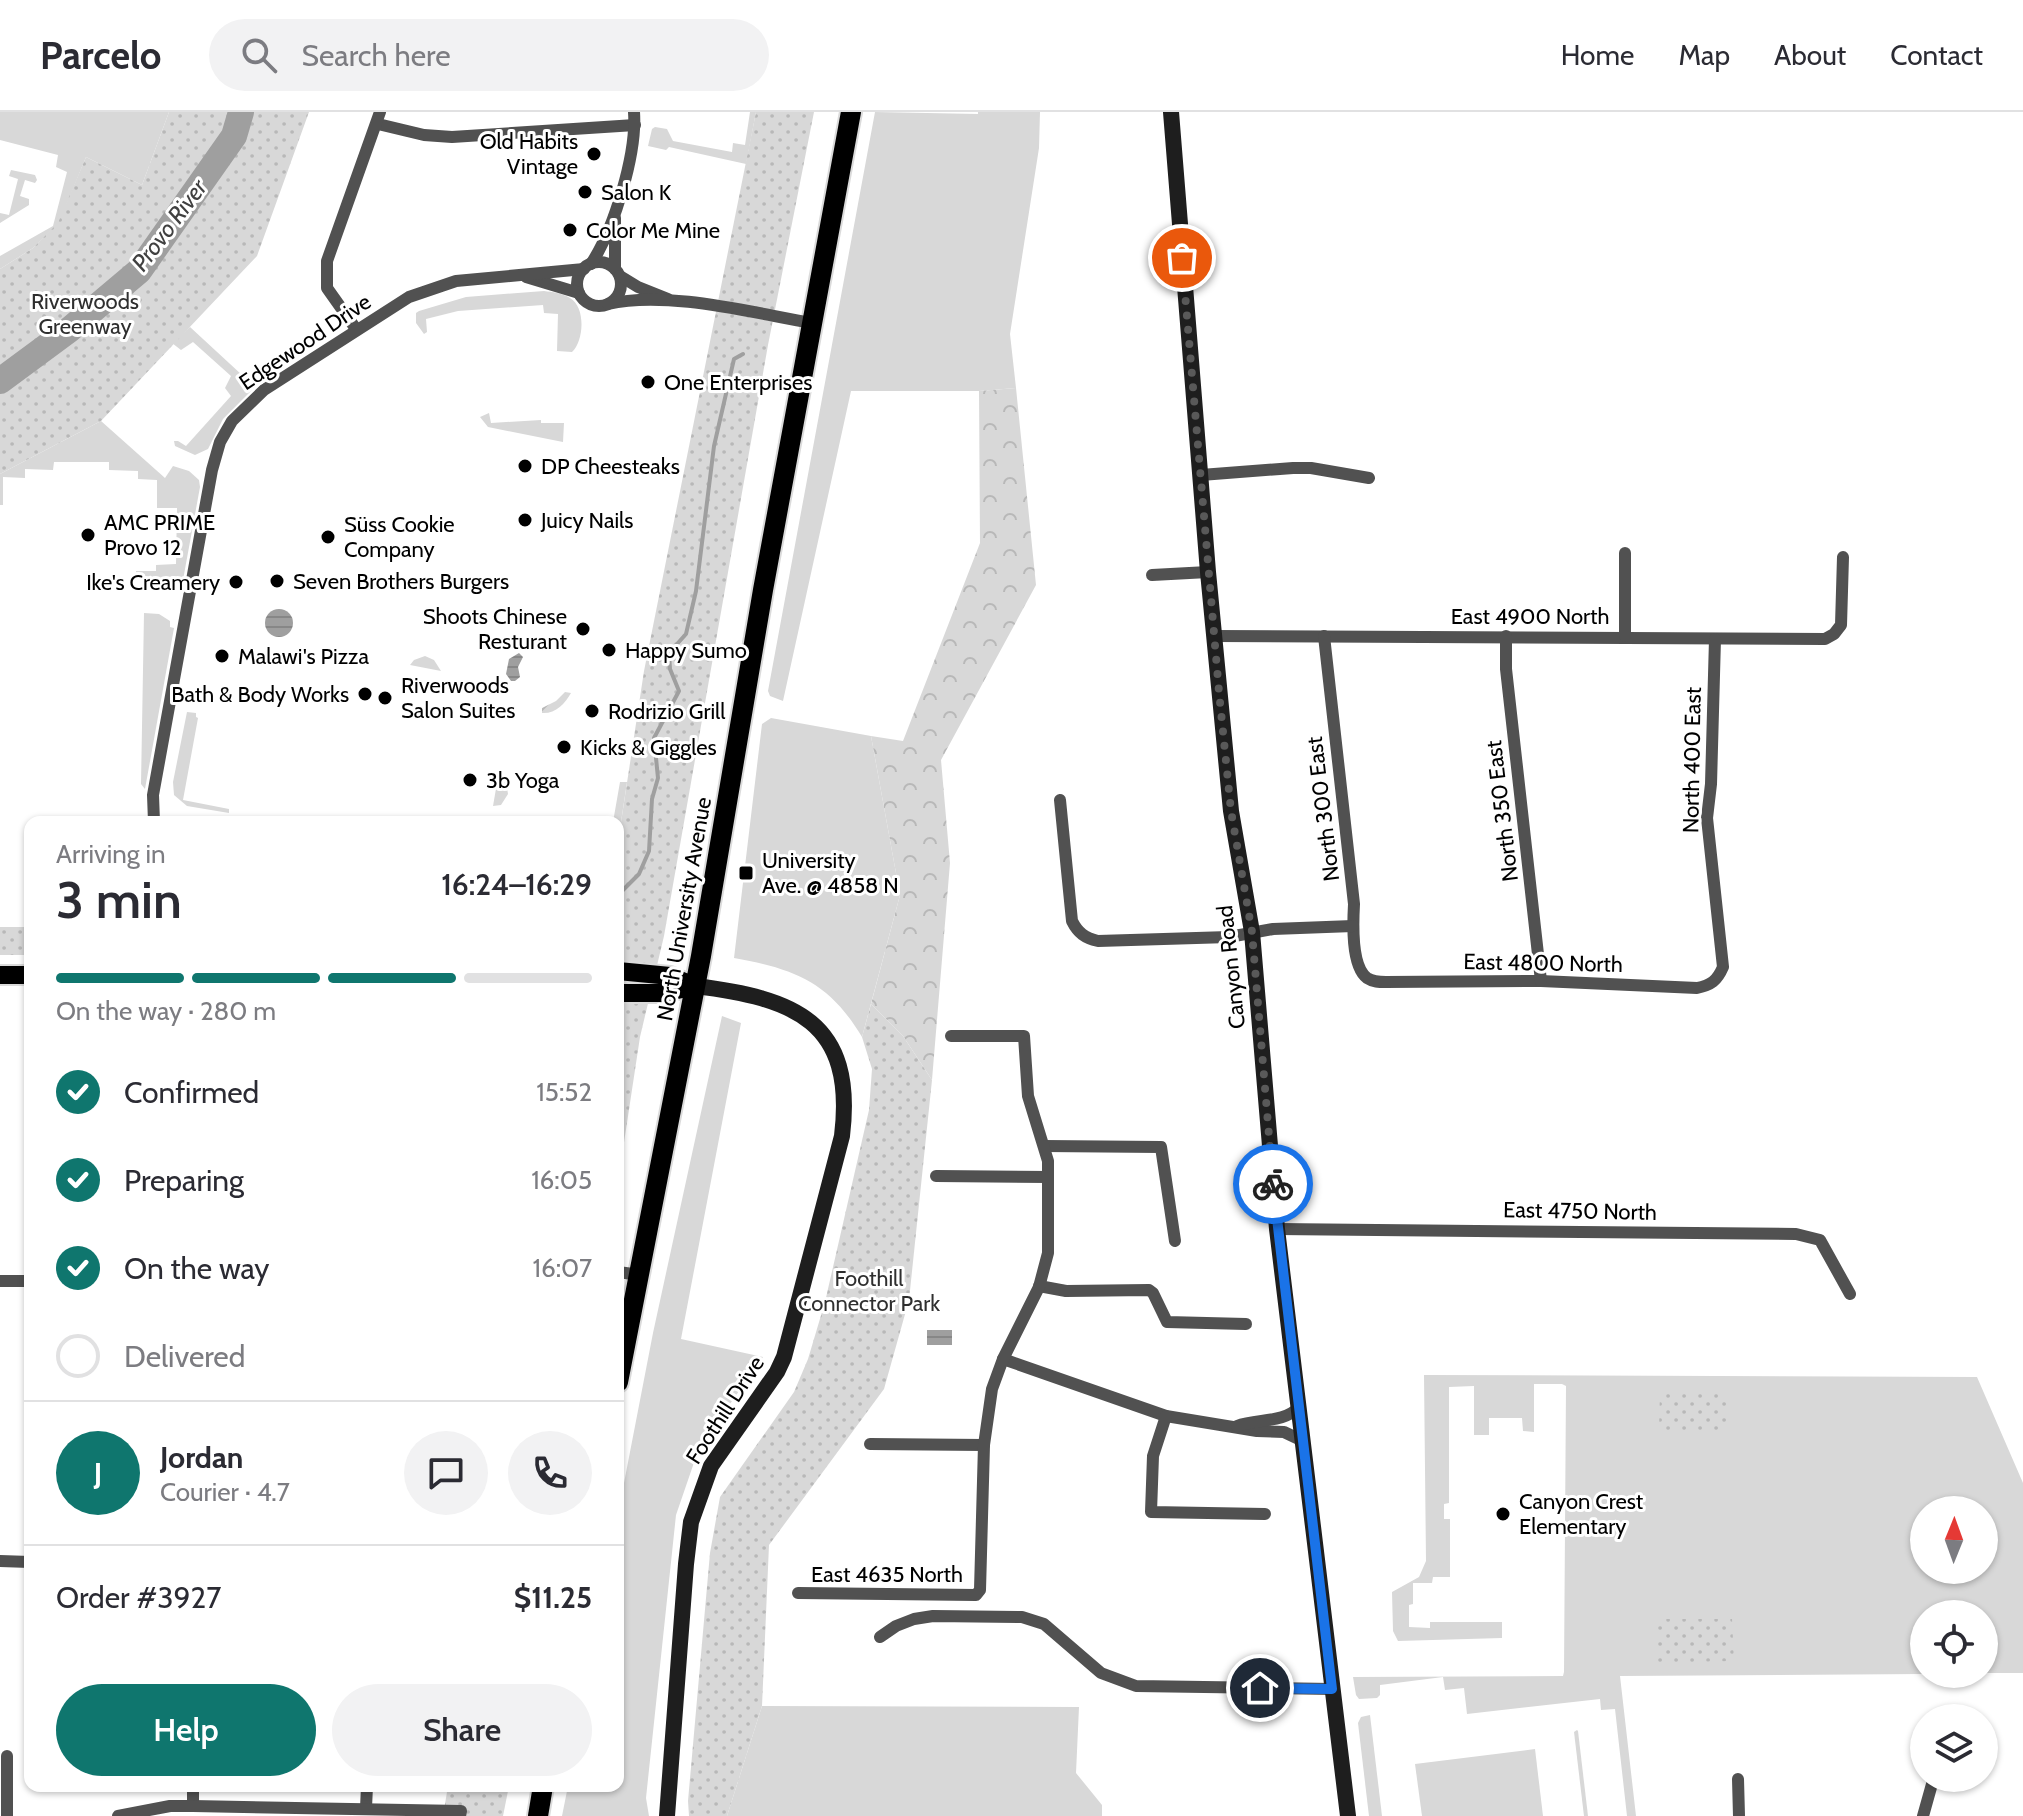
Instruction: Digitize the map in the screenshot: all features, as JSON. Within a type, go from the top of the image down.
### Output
[{"type":"highway","name":"North University Avenue","points":[[624,1353],[695,986],[763,590],[851,112]]},
{"type":"highway","points":[[538,1816],[542,1792]]},
{"type":"main road","name":"Canyon Road","points":[[1171,112],[1208,572],[1231,811],[1252,932],[1277,1229],[1348,1816]]},
{"type":"main road","points":[[624,972],[670,976],[695,986]]},
{"type":"main road","points":[[0,975],[24,975]]},
{"type":"main road","points":[[624,993],[664,993],[695,986]]},
{"type":"main road","name":"Foothill Drive","points":[[667,1816],[691,1522],[711,1466],[777,1372],[788,1348],[842,1136],[845,1099],[833,1051],[826,1038],[805,1017],[765,997],[695,986]]},
{"type":"street","points":[[356,329],[327,288],[327,261],[379,118],[424,135],[452,137],[634,119],[615,215],[620,292],[608,304]]},
{"type":"street","points":[[615,215],[578,284],[579,293],[592,304],[671,300],[812,323]]},
{"type":"street","points":[[587,267],[599,263],[638,287],[671,300]]},
{"type":"street","name":"Edgewood Drive","points":[[154,816],[153,795],[203,517],[220,442],[232,421],[253,399],[409,297],[441,285],[587,267]]},
{"type":"street","name":"Edgewood Drive","points":[[523,276],[579,293]]},
{"type":"street","points":[[1201,475],[1311,468],[1369,478]]},
{"type":"street","points":[[1625,553],[1625,636]]},
{"type":"street","name":"East 4900 North","points":[[1214,636],[1825,639],[1841,625],[1843,557]]},
{"type":"street","points":[[1152,575],[1208,572]]},
{"type":"street","name":"North 300 East","points":[[1324,636],[1354,904],[1353,926],[1358,965],[1364,976]]},
{"type":"street","name":"North 350 East","points":[[1506,636],[1506,669],[1541,981]]},
{"type":"street","name":"North 400 East","points":[[1715,639],[1711,784],[1707,818],[1723,967],[1719,977]]},
{"type":"street","points":[[1060,800],[1072,921],[1076,930],[1088,939],[1229,937],[1252,932],[1353,926]]},
{"type":"street","name":"East 4800 North","points":[[1364,976],[1373,981],[1386,982],[1541,981],[1697,988],[1710,985],[1719,977]]},
{"type":"street","points":[[870,1444],[984,1445],[992,1389],[1003,1359],[1039,1286],[1048,1253],[1048,1161],[1028,1096],[1024,1036],[951,1036]]},
{"type":"street","points":[[1044,1146],[1161,1147],[1175,1241]]},
{"type":"street","points":[[936,1176],[1048,1177]]},
{"type":"street","name":"East 4750 North","points":[[1277,1229],[1796,1234],[1820,1240],[1850,1294]]},
{"type":"street","points":[[624,1273],[640,1275]]},
{"type":"street","points":[[0,1281],[24,1281]]},
{"type":"street","points":[[1039,1286],[1066,1291],[1149,1290],[1167,1322],[1246,1324]]},
{"type":"street","points":[[1003,1359],[1166,1416],[1257,1431],[1284,1432],[1303,1441]]},
{"type":"street","points":[[1237,1426],[1250,1421],[1285,1417],[1299,1407]]},
{"type":"street","points":[[1166,1416],[1153,1456],[1151,1512],[1265,1514]]},
{"type":"street","name":"East 4635 North","points":[[798,1593],[976,1595],[981,1584],[984,1445]]},
{"type":"street","points":[[0,1561],[24,1562]]},
{"type":"street","points":[[880,1637],[896,1626],[933,1616],[1022,1617],[1044,1624],[1101,1673],[1136,1686],[1332,1689]]},
{"type":"street","points":[[7,1756],[7,1816]]},
{"type":"street","points":[[1738,1779],[1739,1816]]},
{"type":"street","points":[[193,1792],[193,1806]]},
{"type":"street","points":[[366,1808],[367,1792]]},
{"type":"street","points":[[1923,1816],[1930,1792]]},
{"type":"street","points":[[118,1816],[170,1806],[366,1808],[461,1814]]},
{"type":"green space","points":[[0,112],[169,112],[142,185],[86,157],[59,223],[33,248],[0,269],[0,256],[53,226],[67,172],[56,167],[58,155],[0,140]]},
{"type":"green space","name":"Riverwoods Greenway","points":[[169,112],[309,112],[257,256],[101,421],[0,474],[0,269],[33,248],[58,223],[86,157],[142,185]]},
{"type":"green space","points":[[750,112],[756,112],[746,164],[669,147],[666,150],[648,146],[655,127],[667,129],[673,141],[732,152],[733,143],[745,145]]},
{"type":"green space","points":[[756,112],[814,112],[768,345],[664,936],[640,1037],[624,1142],[622,816],[644,671]]},
{"type":"green space","points":[[875,112],[1040,112],[1039,148],[1010,334],[1016,388],[851,391],[783,701],[770,696],[768,691]]},
{"type":"green space","points":[[11,170],[35,175],[37,180],[35,183],[25,180],[20,196],[29,199],[29,205],[0,223],[0,213],[9,215],[18,179],[9,176]]},
{"type":"green space","points":[[544,291],[567,296],[579,309],[581,332],[572,352],[557,351],[558,314],[544,313],[543,305],[458,311],[426,319],[427,332],[424,334],[416,323],[416,313],[419,311],[466,297]]},
{"type":"green space","points":[[190,327],[255,387],[223,419],[208,449],[195,455],[175,446],[174,441],[186,446],[231,396],[225,388],[231,376],[193,342],[181,350],[172,343]]},
{"type":"green space","points":[[1016,388],[1036,585],[941,760],[950,863],[932,1080],[903,1036],[871,1004],[900,895],[871,736],[903,741],[980,543],[979,391]]},
{"type":"green space","points":[[489,413],[491,423],[541,420],[541,423],[564,423],[563,442],[488,427],[480,417]]},
{"type":"green space","points":[[101,421],[165,478],[173,466],[189,471],[199,480],[183,580],[136,579],[136,571],[156,571],[156,565],[176,564],[177,508],[157,508],[157,480],[138,479],[138,471],[109,470],[109,462],[54,462],[53,470],[25,469],[25,478],[3,477],[3,505],[0,505],[0,474]]},
{"type":"green space","points":[[144,613],[159,614],[174,628],[145,789],[141,784]]},
{"type":"green space","points":[[425,656],[434,660],[441,671],[410,665]]},
{"type":"green space","points":[[565,692],[571,693],[563,704],[551,712],[542,713],[542,708]]},
{"type":"green space","points":[[187,712],[196,713],[198,718],[183,800],[229,809],[229,813],[187,806],[174,795],[173,782]]},
{"type":"green space","points":[[771,718],[871,736],[900,895],[862,1037],[837,1003],[808,981],[775,967],[734,958],[762,724]]},
{"type":"green space","points":[[498,777],[506,782],[508,794],[501,805],[493,806]]},
{"type":"green space","points":[[620,782],[627,782],[622,816],[614,816]]},
{"type":"green space","points":[[0,927],[24,927],[24,955],[0,955]]},
{"type":"green space","name":"Foothill Connector Park","points":[[871,1004],[903,1036],[932,1080],[909,1300],[884,1389],[769,1545],[762,1706],[727,1816],[689,1816],[710,1553],[720,1497],[794,1392],[808,1359],[825,1302],[869,1110],[872,1069],[862,1037]]},
{"type":"green space","points":[[722,1016],[741,1023],[681,1339],[763,1357],[699,1448],[676,1515],[646,1798],[649,1816],[562,1816],[567,1792],[624,1792],[624,1483],[653,1333]]},
{"type":"green space","points":[[1424,1375],[1977,1377],[2023,1483],[2023,1673],[1998,1673],[1998,1600],[1910,1600],[1910,1674],[1620,1676],[1636,1816],[1627,1816],[1615,1709],[1601,1710],[1600,1699],[1467,1714],[1464,1688],[1445,1690],[1443,1677],[1380,1685],[1377,1698],[1359,1699],[1353,1677],[1563,1676],[1566,1386],[1562,1384],[1534,1384],[1534,1432],[1523,1431],[1522,1418],[1489,1418],[1489,1435],[1474,1435],[1474,1386],[1449,1387],[1449,1503],[1444,1504],[1444,1519],[1450,1519],[1450,1577],[1433,1577],[1432,1583],[1413,1583],[1409,1627],[1430,1628],[1430,1622],[1502,1622],[1502,1638],[1398,1641],[1393,1631],[1392,1592],[1419,1577],[1426,1561]]},
{"type":"green space","points":[[1660,1390],[1727,1392],[1726,1432],[1659,1430]]},
{"type":"green space","points":[[1657,1619],[1732,1619],[1734,1661],[1658,1663]]},
{"type":"green space","points":[[762,1706],[1079,1707],[1076,1773],[1102,1805],[1102,1816],[727,1816]]},
{"type":"green space","points":[[1370,1715],[1382,1816],[1369,1816],[1358,1723],[1361,1717]]},
{"type":"green space","points":[[1577,1730],[1588,1816],[1584,1816],[1574,1732]]},
{"type":"green space","points":[[1535,1749],[1543,1816],[1422,1816],[1415,1764]]},
{"type":"green space","points":[[447,1792],[508,1792],[503,1816],[443,1816]]},
{"type":"shaded area","points":[[279,609],[289,613],[293,623],[289,633],[279,637],[269,633],[265,623],[269,613]]},
{"type":"shaded area","points":[[519,653],[523,657],[518,667],[520,677],[511,681],[506,674],[509,659]]},
{"type":"shaded area","points":[[927,1330],[952,1330],[952,1345],[927,1345]]},
{"type":"waterway","name":"Provo River","points":[[0,381],[69,330],[139,271],[234,136],[241,112]]},
{"type":"waterway","points":[[624,889],[639,874],[649,851],[652,799],[658,778],[654,738],[679,691],[670,669],[669,653],[686,634],[696,591],[714,446],[734,359],[743,354]]},
{"type":"way so far","points":[[1182,258],[1219,692],[1231,811],[1252,932],[1273,1184]]},
{"type":"place","name":"Old Habits Vintage","points":[[594,154]]},
{"type":"place","name":"Salon K","points":[[585,192]]},
{"type":"place","name":"Color Me Mine","points":[[570,230]]},
{"type":"place","name":"One Enterprises","points":[[648,382]]},
{"type":"place","name":"DP Cheesteaks","points":[[525,466]]},
{"type":"place","name":"Juicy Nails","points":[[525,520]]},
{"type":"place","name":"AMC PRIME Provo 12","points":[[88,535]]},
{"type":"place","name":"Süss Cookie Company","points":[[328,537]]},
{"type":"place","name":"Seven Brothers Burgers","points":[[277,581]]},
{"type":"place","name":"Ike's Creamery","points":[[236,582]]},
{"type":"place","name":"Shoots Chinese Resturant","points":[[583,629]]},
{"type":"place","name":"Happy Sumo","points":[[609,650]]},
{"type":"place","name":"Malawi's Pizza","points":[[222,656]]},
{"type":"place","name":"Bath & Body Works","points":[[365,694]]},
{"type":"place","name":"Riverwoods Salon Suites","points":[[385,698]]},
{"type":"place","name":"Rodrizio Grill","points":[[592,711]]},
{"type":"place","name":"Kicks & Giggles","points":[[564,747]]},
{"type":"place","name":"3b Yoga","points":[[470,780]]},
{"type":"place","name":"University Ave. @ 4858 N","points":[[746,873]]},
{"type":"place","name":"Canyon Crest Elementary","points":[[1503,1514]]},
{"type":"route","points":[[1260,1688],[1332,1689],[1273,1184]]}]
